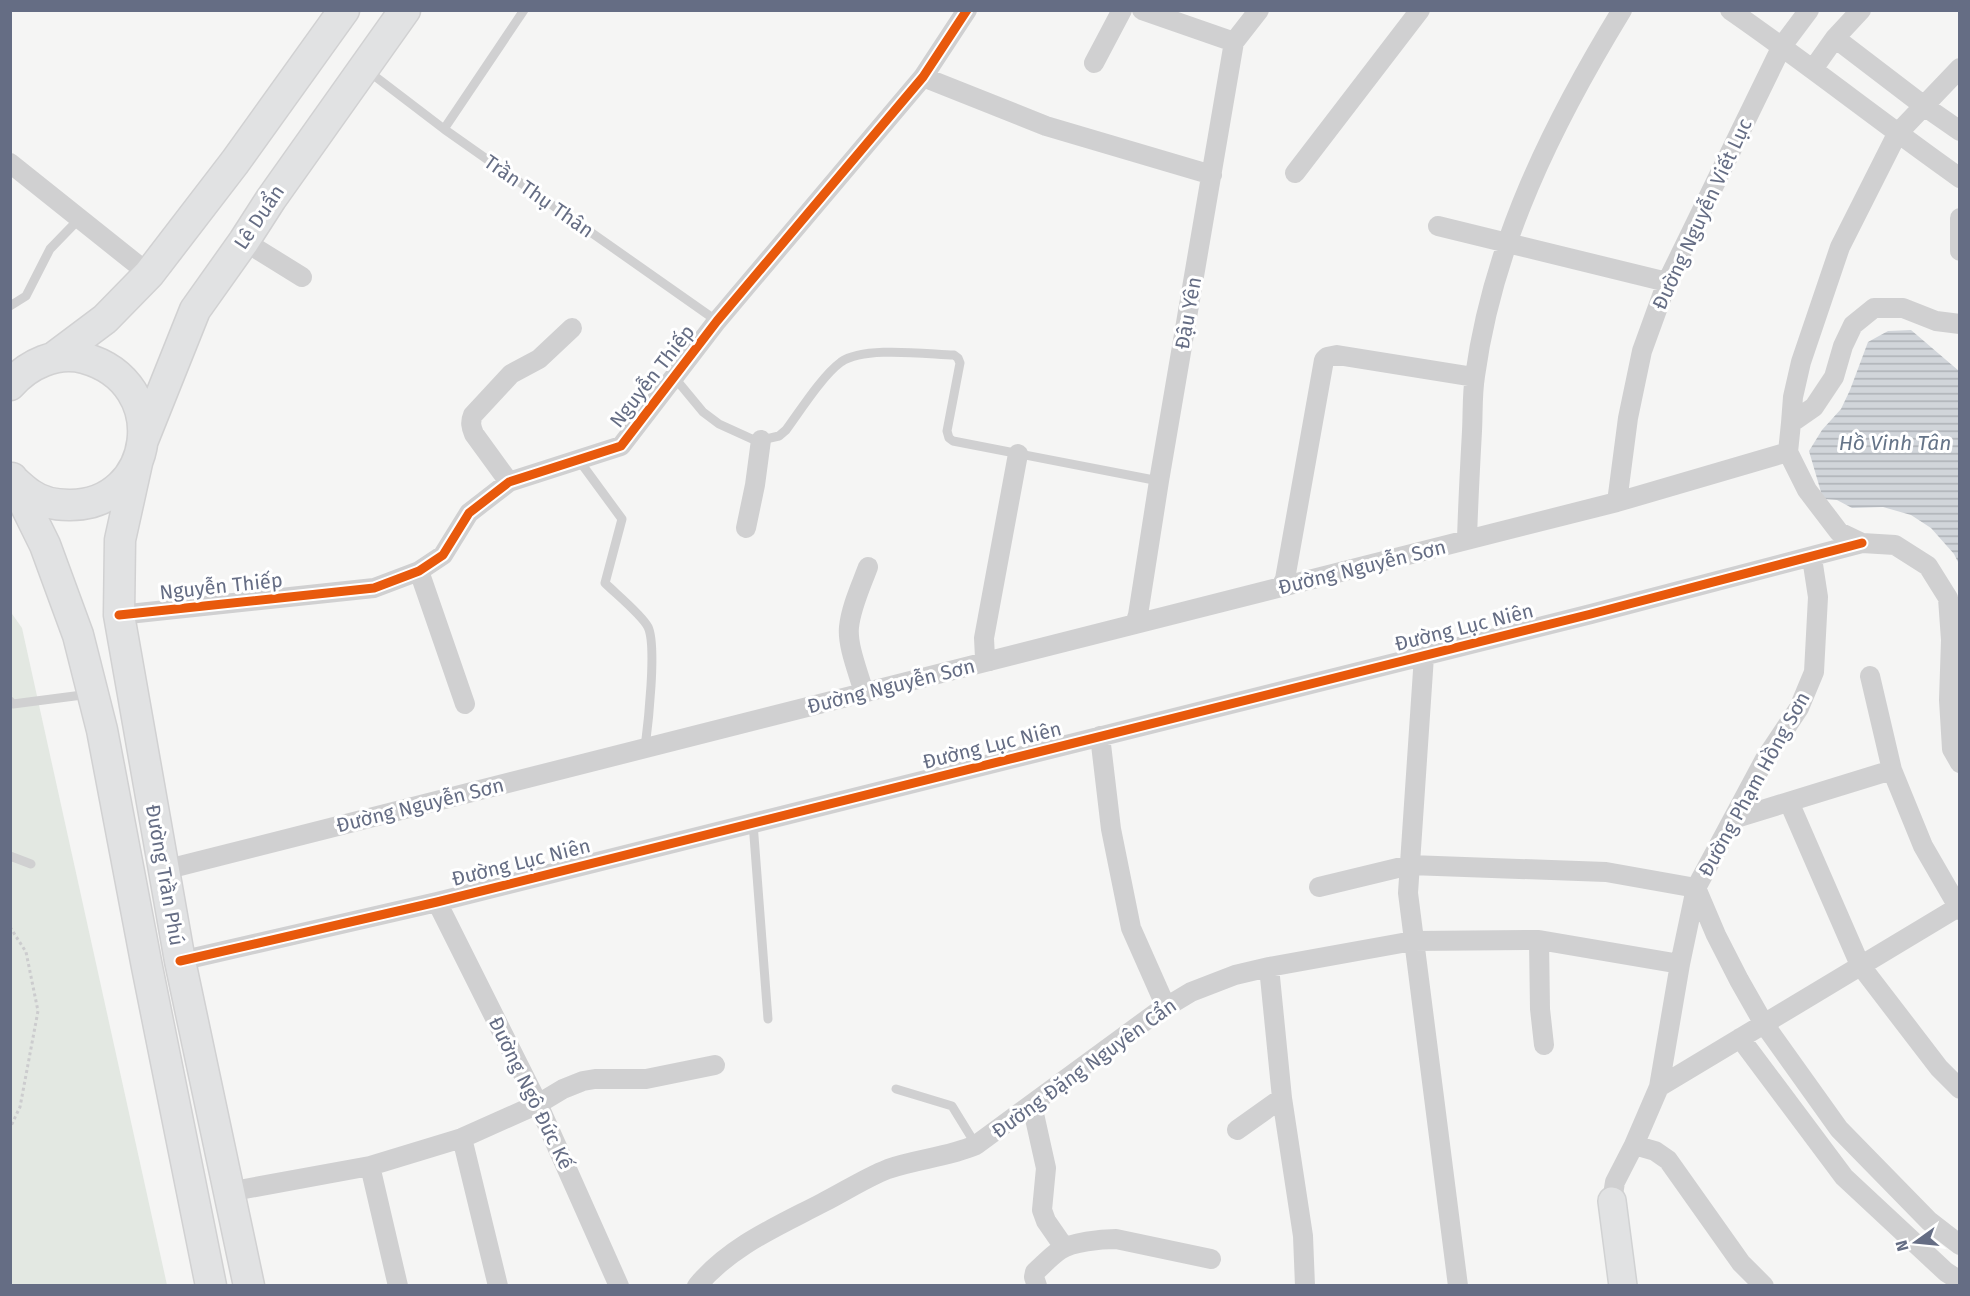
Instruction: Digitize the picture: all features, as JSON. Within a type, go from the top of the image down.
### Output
[{"type":"main road","points":[[26,370],[105,319],[149,274],[236,162],[342,12]]},
{"type":"main road","name":"Lê Duẩn","points":[[140,451],[195,310],[363,68],[399,12]]},
{"type":"main road","points":[[11,477],[31,495],[55,504],[81,505],[105,497],[124,482],[140,451],[142,416],[134,394],[119,375],[99,362],[76,356],[26,370]]},
{"type":"main road","name":"Đường Trần Phú","points":[[140,451],[120,540],[119,615],[180,961],[249,1286]]},
{"type":"main road","name":"Đường Trần Phú","points":[[11,477],[45,545],[78,635],[102,730],[211,1286]]},
{"type":"main road","points":[[147,967],[180,961]]},
{"type":"street","name":"Nguyễn Thiếp","points":[[119,615],[374,588],[419,571],[443,555],[469,513],[509,482],[621,446],[717,321],[923,77],[967,10]]},
{"type":"street","points":[[1094,63],[1122,10]]},
{"type":"street","points":[[1142,10],[1234,42]]},
{"type":"street","name":"Đậu Yên","points":[[1135,624],[1234,42],[1259,10]]},
{"type":"street","points":[[1295,173],[1420,10]]},
{"type":"street","points":[[1467,540],[1474,377],[1490,296],[1507,242],[1533,176],[1563,112],[1622,10]]},
{"type":"street","points":[[1730,10],[1959,178]]},
{"type":"street","name":"Đường Nguyễn Viết Lục","points":[[1617,502],[1628,418],[1640,362],[1667,282],[1782,46],[1809,10]]},
{"type":"street","points":[[1813,69],[1835,38],[1861,10]]},
{"type":"street","points":[[1835,38],[1959,131]]},
{"type":"street","points":[[1959,68],[1897,134],[1840,247],[1801,362],[1793,397],[1788,452],[1808,490],[1839,532],[1862,543],[1894,545],[1928,566],[1948,598],[1951,640],[1949,700],[1952,749],[1959,763]]},
{"type":"street","points":[[923,77],[1046,126],[1212,175]]},
{"type":"street","points":[[10,163],[149,274]]},
{"type":"street","points":[[1959,218],[1959,251]]},
{"type":"street","points":[[1438,226],[1667,282]]},
{"type":"street","points":[[244,241],[302,277]]},
{"type":"street","points":[[1791,423],[1814,407],[1834,377],[1843,346],[1853,325],[1874,308],[1903,308],[1936,321],[1959,324]]},
{"type":"street","points":[[509,482],[474,434],[471,419],[511,374],[538,359],[572,328]]},
{"type":"street","points":[[1281,587],[1285,579],[1324,360],[1337,355],[1474,377]]},
{"type":"street","points":[[746,528],[761,440]]},
{"type":"street","name":"Đường Nguyễn Sơn","points":[[165,870],[1617,502],[1788,452]]},
{"type":"street","points":[[990,661],[985,658],[984,638],[1018,454]]},
{"type":"street","name":"Đường Lục Niên","points":[[180,961],[437,902],[1424,656],[1812,558],[1862,543]]},
{"type":"street","name":"Đường Phạm Hồng Sơn","points":[[1623,1286],[1612,1201],[1615,1182],[1635,1145],[1659,1087],[1680,964],[1696,888],[1765,759],[1799,708],[1814,672],[1818,597],[1812,558]]},
{"type":"street","points":[[864,693],[850,642],[849,628],[867,567]]},
{"type":"street","points":[[419,571],[465,704]]},
{"type":"street","points":[[1424,656],[1408,893],[1458,1286]]},
{"type":"street","points":[[1659,1087],[1959,907],[1923,846],[1892,770],[1870,676]]},
{"type":"street","points":[[1100,736],[1112,829],[1131,928],[1166,1007]]},
{"type":"street","points":[[1733,819],[1892,770]]},
{"type":"street","points":[[1789,802],[1860,965],[1939,1068],[1959,1089]]},
{"type":"street","points":[[1318,887],[1410,865],[1606,872],[1696,888],[1730,962],[1764,1024],[1839,1128],[1929,1221],[1959,1245]]},
{"type":"street","name":"Đường Ngô Đức Kế","points":[[437,902],[538,1104],[620,1286]]},
{"type":"street","points":[[1539,940],[1540,1009],[1544,1045]]},
{"type":"street","name":"Đường Đặng Nguyên Cẩn","points":[[697,1286],[711,1269],[743,1245],[875,1175],[901,1165],[951,1154],[976,1145],[1166,1007],[1191,992],[1211,984],[1269,967],[1413,941],[1539,940],[1680,964]]},
{"type":"street","points":[[1269,967],[1282,1098],[1302,1226],[1305,1286]]},
{"type":"street","points":[[1740,1038],[1844,1176],[1946,1272],[1959,1281]]},
{"type":"street","points":[[228,1192],[370,1166],[462,1138],[583,1081],[646,1078],[715,1065]]},
{"type":"street","points":[[1237,1130],[1282,1098]]},
{"type":"street","points":[[1032,1105],[1046,1168],[1042,1210],[1046,1221],[1064,1247]]},
{"type":"street","points":[[462,1138],[498,1286]]},
{"type":"street","points":[[1635,1145],[1655,1150],[1668,1160],[1741,1263],[1764,1286]]},
{"type":"street","points":[[370,1166],[398,1286]]},
{"type":"street","points":[[1037,1286],[1035,1272],[1064,1247],[1101,1239],[1116,1239],[1211,1259]]},
{"type":"lane","points":[[444,129],[524,10]]},
{"type":"lane","name":"Trần Thụ Thân","points":[[363,68],[444,129],[717,321]]},
{"type":"lane","points":[[10,306],[26,296],[50,249],[80,218]]},
{"type":"lane","points":[[674,377],[710,419],[752,439],[761,440],[778,436],[786,430],[831,371],[849,357],[872,353],[954,355],[960,363],[947,431],[949,438],[953,441],[1159,481]]},
{"type":"lane","points":[[578,459],[622,519],[605,583],[648,627],[652,657],[645,748]]},
{"type":"lane","points":[[10,701],[13,704],[92,693]]},
{"type":"lane","points":[[753,823],[768,1019]]},
{"type":"lane","points":[[10,856],[31,864]]},
{"type":"lane","points":[[896,1089],[952,1106],[976,1145]]},
{"type":"path","points":[[10,927],[26,952],[38,1011],[20,1107],[10,1128]]},
{"type":"shaded area","points":[[10,611],[22,628],[167,1285],[11,1285]]},
{"type":"water","name":"Hồ Vinh Tân","points":[[1911,330],[1959,371],[1959,564],[1954,554],[1931,528],[1911,515],[1883,507],[1852,508],[1837,500],[1823,499],[1809,451],[1822,430],[1841,409],[1868,342],[1888,331]]},
{"type":"cycle path","points":[[119,615],[374,588],[419,571],[443,555],[469,513],[509,482],[621,446],[717,321],[923,77],[967,10]]},
{"type":"cycle path","points":[[180,961],[437,902],[1591,614],[1862,543]]}]
